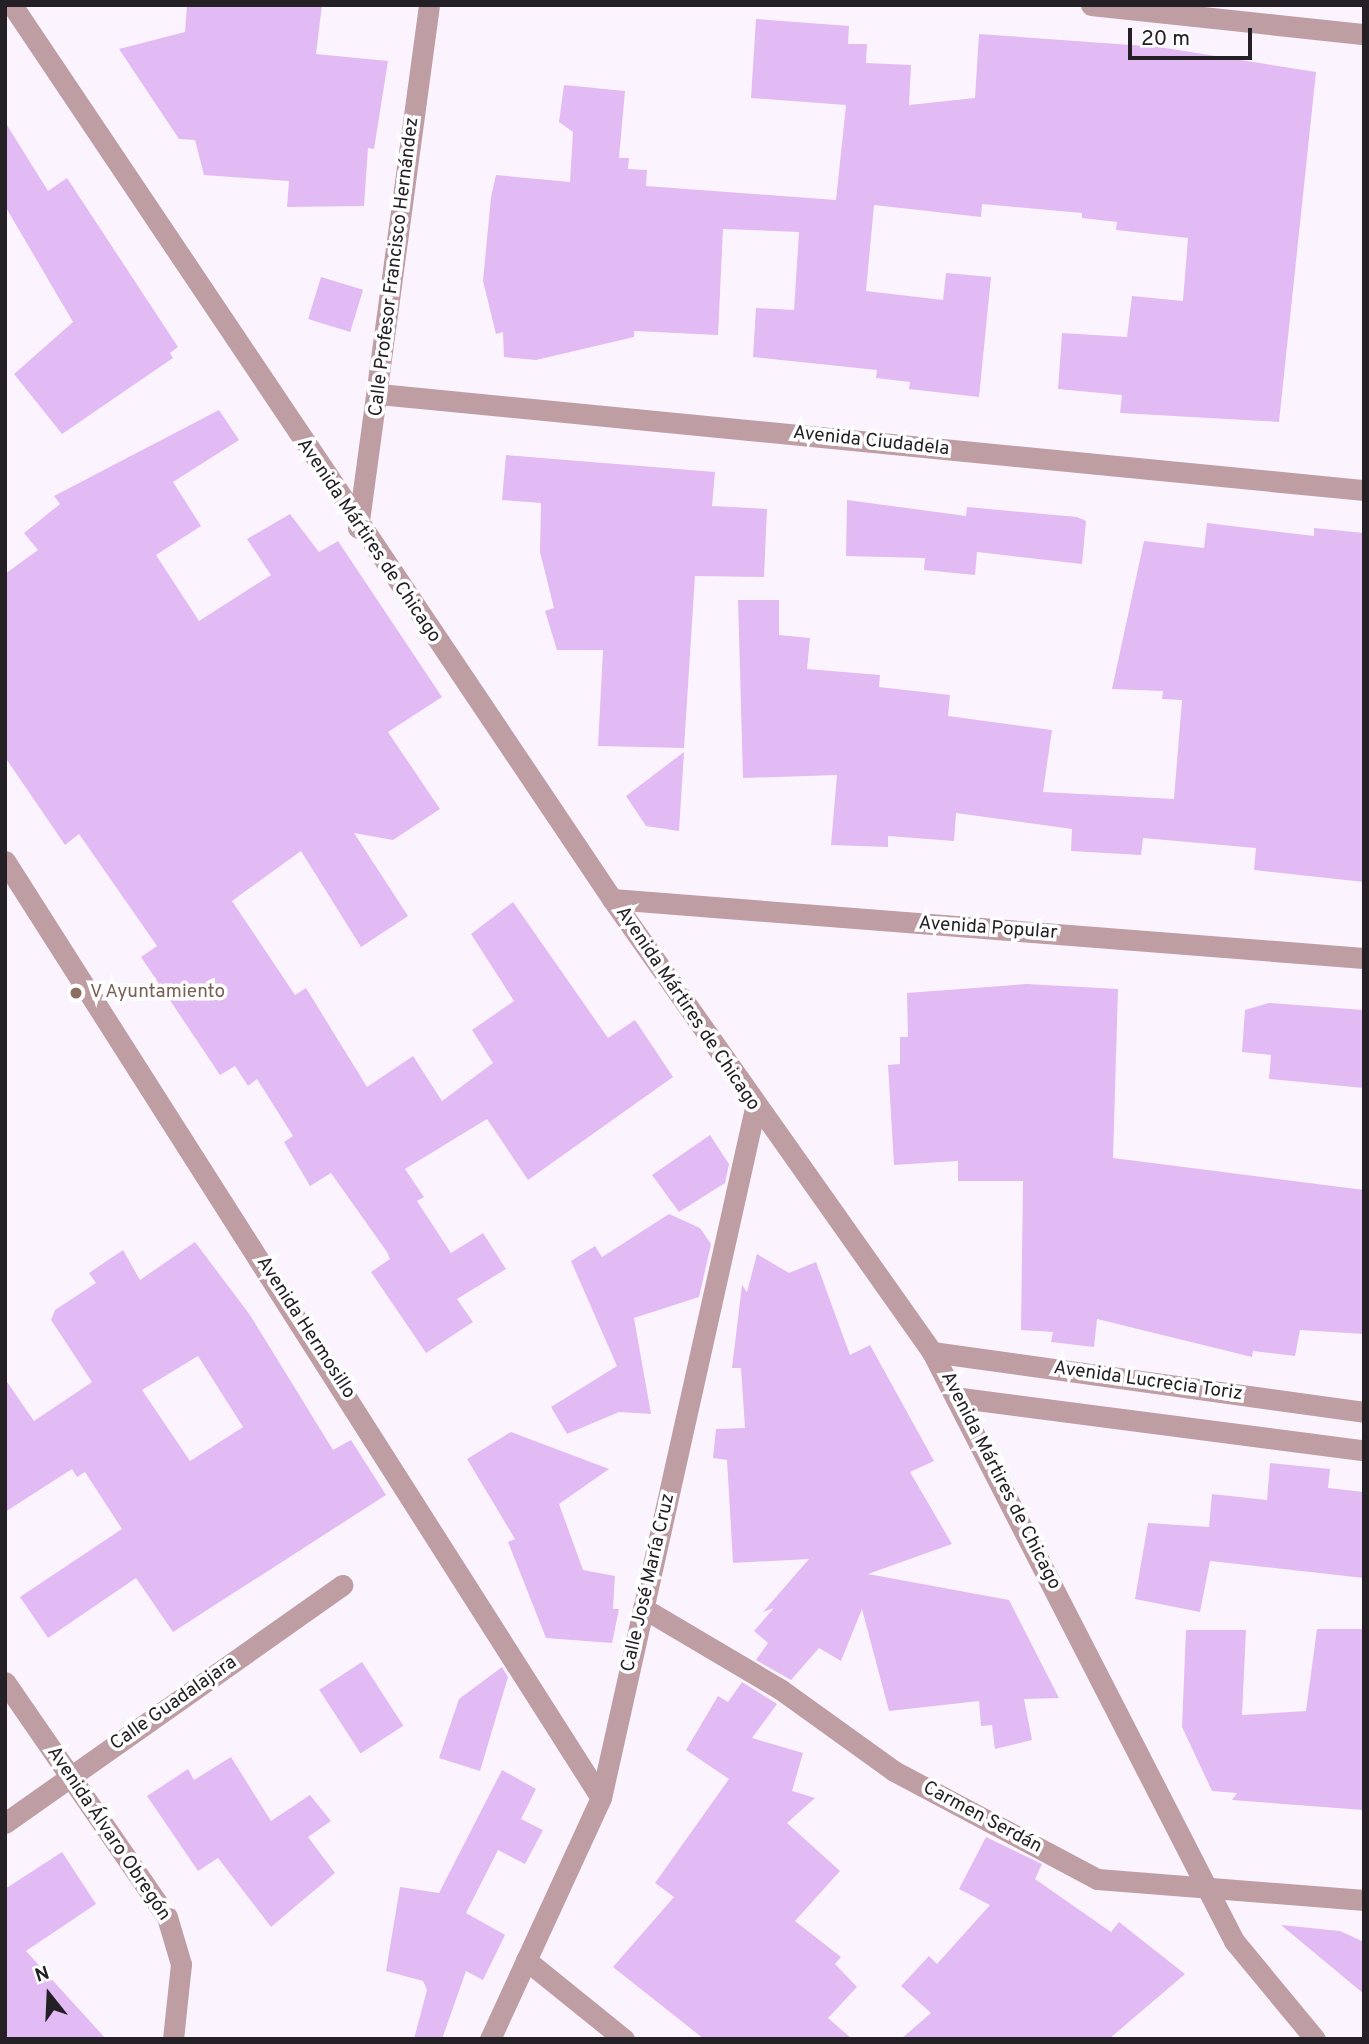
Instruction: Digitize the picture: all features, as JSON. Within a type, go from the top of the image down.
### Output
[{"type":"street","name":"Avenida Mártires de Chicago","points":[[12,5],[358,528],[754,1108],[932,1352],[961,1398],[1203,1885],[1272,1993],[1315,2039]]},
{"type":"street","name":"Calle Profesor Francisco Hernández","points":[[358,528],[379,394],[429,5]]},
{"type":"street","points":[[1091,5],[1364,34]]},
{"type":"street","name":"Avenida Ciudadela","points":[[379,394],[1364,490]]},
{"type":"street","name":"Avenida Hermosillo","points":[[5,861],[601,1798]]},
{"type":"street","name":"Avenida Popular","points":[[612,899],[1364,958]]},
{"type":"street","name":"Calle José María Cruz","points":[[490,2039],[601,1798],[754,1108]]},
{"type":"street","name":"Avenida Lucrecia Toriz","points":[[932,1352],[1364,1412]]},
{"type":"street","name":"Avenida Lucrecia Toriz","points":[[961,1398],[1364,1450]]},
{"type":"street","name":"Calle Guadalajara","points":[[5,1823],[342,1585]]},
{"type":"street","name":"Carmen Serdán","points":[[643,1608],[780,1689],[894,1771],[1097,1879],[1203,1885],[1364,1900]]},
{"type":"street","name":"Avenida Álvaro Obregón","points":[[5,1682],[167,1917],[181,1964],[173,2039]]},
{"type":"street","points":[[526,1960],[624,2039]]},
{"type":"building","points":[[187,5],[322,5],[316,54],[388,61],[374,149],[368,148],[364,206],[287,207],[289,181],[204,175],[195,140],[179,139],[119,49],[185,32]]},
{"type":"building","points":[[756,19],[849,26],[848,44],[867,44],[866,63],[911,65],[909,105],[975,98],[979,34],[1159,47],[1316,72],[1279,422],[1120,413],[1122,395],[1058,389],[1062,333],[1127,337],[1132,296],[1183,301],[1188,238],[1116,230],[1117,222],[1082,218],[1082,213],[982,204],[981,217],[874,205],[866,291],[943,300],[946,273],[991,277],[979,397],[909,389],[910,382],[876,378],[877,370],[753,357],[756,308],[794,310],[799,232],[723,229],[718,335],[634,331],[634,337],[536,360],[504,357],[503,332],[496,334],[483,281],[491,197],[496,175],[570,182],[573,132],[559,122],[564,85],[625,91],[619,158],[629,158],[628,169],[647,170],[646,186],[836,200],[846,105],[751,98]]},
{"type":"building","points":[[5,122],[48,191],[67,178],[178,347],[170,353],[173,358],[62,434],[14,374],[73,322],[5,206]]},
{"type":"building","points":[[321,277],[363,290],[350,332],[308,319]]},
{"type":"building","points":[[219,410],[239,440],[173,482],[201,526],[156,555],[199,621],[271,575],[247,539],[290,514],[319,552],[338,541],[442,697],[388,732],[440,809],[393,840],[354,833],[408,916],[361,947],[301,851],[232,901],[295,995],[306,988],[367,1087],[413,1056],[442,1101],[493,1063],[472,1030],[514,1001],[471,934],[513,902],[608,1038],[635,1020],[673,1077],[528,1180],[487,1119],[405,1169],[424,1197],[417,1201],[451,1253],[483,1233],[506,1269],[457,1299],[473,1322],[426,1353],[371,1272],[390,1259],[387,1252],[331,1173],[310,1186],[284,1142],[293,1136],[257,1079],[248,1086],[235,1066],[220,1075],[141,957],[157,946],[79,834],[65,845],[5,757],[5,574],[38,550],[24,533],[60,504],[54,496]]},
{"type":"building","points":[[506,455],[715,472],[712,506],[767,509],[764,577],[695,576],[684,748],[598,746],[603,650],[557,650],[545,611],[554,608],[540,552],[541,503],[502,500]]},
{"type":"building","points":[[847,500],[966,516],[967,507],[1077,517],[1086,521],[1082,564],[977,552],[975,575],[924,570],[925,558],[846,556]]},
{"type":"building","points":[[1207,523],[1314,536],[1314,528],[1364,533],[1364,882],[1254,870],[1256,848],[1143,838],[1141,855],[1071,851],[1072,829],[956,813],[954,841],[888,836],[888,847],[831,845],[837,775],[743,778],[738,600],[779,600],[779,635],[810,638],[807,669],[880,675],[879,687],[950,695],[948,716],[1052,730],[1043,792],[1174,799],[1182,700],[1162,699],[1163,691],[1112,689],[1144,541],[1204,548]]},
{"type":"building","points":[[684,752],[679,831],[646,826],[626,796]]},
{"type":"building","points":[[1027,984],[1118,989],[1113,1158],[1364,1190],[1364,1334],[1300,1330],[1295,1356],[1253,1351],[1252,1357],[1097,1319],[1094,1347],[1051,1342],[1053,1332],[1021,1330],[1023,1181],[958,1181],[958,1161],[894,1165],[888,1065],[900,1064],[900,1037],[908,1037],[907,993]]},
{"type":"building","points":[[1269,1003],[1364,1010],[1364,1088],[1269,1079],[1271,1055],[1242,1052],[1245,1010]]},
{"type":"building","points":[[710,1135],[729,1164],[725,1183],[679,1212],[652,1175]]},
{"type":"building","points":[[669,1214],[700,1228],[711,1244],[699,1297],[634,1318],[651,1414],[619,1412],[567,1434],[551,1407],[617,1366],[571,1261],[595,1246],[602,1257]]},
{"type":"building","points":[[195,1242],[250,1315],[333,1450],[351,1440],[386,1495],[173,1632],[136,1578],[48,1638],[20,1597],[122,1529],[85,1472],[77,1477],[72,1469],[5,1512],[5,1379],[34,1421],[92,1382],[51,1320],[55,1310],[96,1283],[89,1273],[123,1250],[140,1280]],"holes":[[[198,1356],[243,1427],[190,1461],[142,1390]]]},
{"type":"building","points":[[757,1254],[789,1273],[816,1262],[850,1355],[870,1345],[934,1461],[910,1472],[952,1544],[868,1574],[1009,1600],[1059,1698],[1024,1699],[1032,1740],[995,1749],[992,1725],[981,1726],[979,1701],[889,1711],[862,1609],[841,1661],[819,1648],[791,1680],[756,1660],[768,1643],[754,1631],[774,1608],[763,1612],[809,1559],[733,1563],[727,1460],[713,1458],[716,1429],[745,1428],[741,1368],[732,1368],[742,1285],[747,1292]]},
{"type":"building","points":[[511,1432],[609,1469],[559,1504],[583,1570],[615,1576],[613,1609],[619,1609],[612,1643],[546,1638],[508,1542],[515,1539],[467,1459]]},
{"type":"building","points":[[1270,1463],[1330,1469],[1328,1488],[1364,1492],[1364,1578],[1210,1561],[1200,1612],[1135,1599],[1148,1523],[1209,1527],[1212,1494],[1267,1500]]},
{"type":"building","points":[[1317,1629],[1364,1629],[1364,1810],[1232,1800],[1237,1793],[1212,1791],[1182,1727],[1186,1630],[1246,1630],[1242,1715],[1306,1711]]},
{"type":"building","points":[[362,1662],[403,1726],[361,1754],[319,1690]]},
{"type":"building","points":[[502,1667],[508,1677],[480,1771],[439,1758],[459,1699]]},
{"type":"building","points":[[742,1682],[777,1704],[752,1738],[803,1753],[792,1791],[815,1798],[787,1823],[840,1871],[795,1921],[841,1957],[835,1964],[857,1987],[828,2018],[852,2039],[704,2039],[613,1967],[674,1897],[655,1883],[729,1779],[686,1750],[718,1696],[728,1702]]},
{"type":"building","points":[[231,1757],[271,1821],[310,1795],[331,1821],[308,1837],[335,1873],[271,1927],[218,1858],[198,1871],[147,1796],[188,1769],[194,1780]]},
{"type":"building","points":[[502,1770],[536,1789],[521,1819],[543,1830],[525,1864],[498,1850],[466,1913],[505,1935],[483,1980],[466,1971],[442,2039],[414,2039],[427,1990],[423,1981],[386,1971],[400,1887],[439,1893]]},
{"type":"building","points":[[986,1837],[1042,1864],[1035,1879],[1111,1932],[1119,1922],[1185,1974],[1109,2039],[901,2039],[931,2013],[901,1986],[929,1956],[937,1964],[990,1905],[959,1889]]},
{"type":"building","points":[[62,1852],[96,1904],[26,1951],[106,2039],[5,2039],[5,1889]]},
{"type":"building","points":[[1281,1925],[1340,1931],[1364,1942],[1364,1994]]},
{"type":"place","name":"V Ayuntamiento","points":[[76,993]]}]
